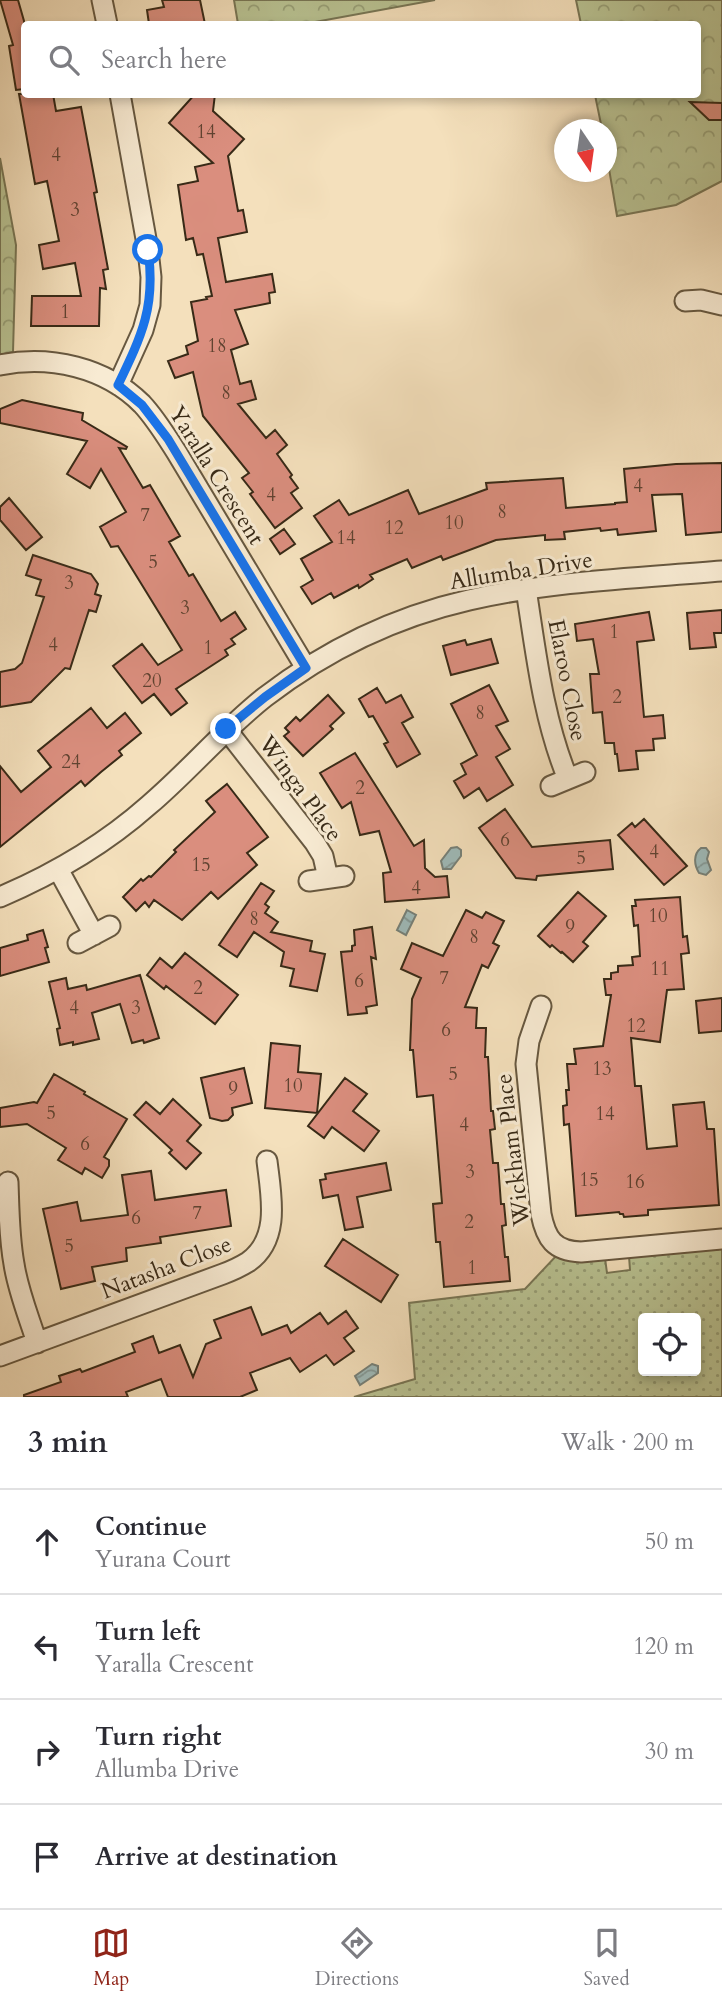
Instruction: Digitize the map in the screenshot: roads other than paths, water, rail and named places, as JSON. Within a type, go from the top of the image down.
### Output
[{"type":"street","points":[[103,0],[106,21]]},
{"type":"street","points":[[118,385],[143,330],[150,305],[151,277],[121,98]]},
{"type":"street","points":[[685,301],[701,300],[722,304]]},
{"type":"street","name":"Yaralla Crescent","points":[[0,365],[28,361],[59,363],[87,370],[118,385],[142,405],[164,432],[306,668]]},
{"type":"street","name":"Allumba Drive","points":[[0,897],[58,869],[97,845],[150,805],[226,729],[265,697],[306,668],[369,635],[421,614],[470,600],[526,589],[722,570]]},
{"type":"street","name":"Elaroo Close","points":[[526,589],[547,715],[556,750],[568,779]]},
{"type":"street","name":"Winga Place","points":[[226,729],[320,850],[327,879]]},
{"type":"street","points":[[58,869],[94,935]]},
{"type":"street","name":"Wickham Place","points":[[541,1006],[529,1041],[526,1064],[540,1206],[545,1233],[551,1241],[566,1251],[581,1252],[722,1239]]},
{"type":"street","name":"Natasha Close","points":[[0,1356],[247,1263],[263,1247],[271,1222],[267,1161]]},
{"type":"street","points":[[11,1182],[10,1228],[14,1265],[37,1343]]},
{"type":"water","points":[[457,847],[461,850],[461,856],[451,869],[443,869],[441,861],[451,848]]},
{"type":"water","points":[[701,848],[706,848],[709,852],[707,859],[711,870],[706,875],[699,873],[695,863]]},
{"type":"water","points":[[407,910],[416,915],[406,935],[397,930]]},
{"type":"water","points":[[372,1364],[378,1366],[378,1373],[360,1385],[355,1376]]}]
